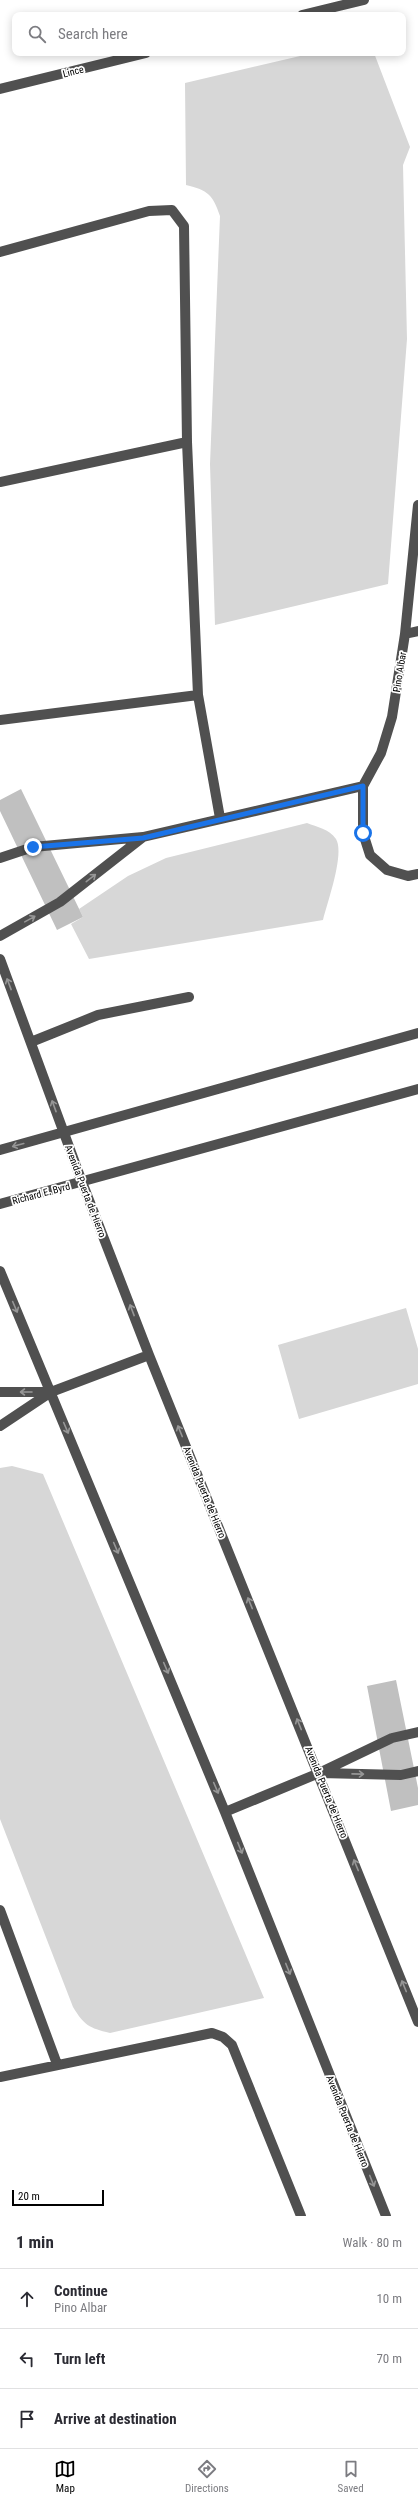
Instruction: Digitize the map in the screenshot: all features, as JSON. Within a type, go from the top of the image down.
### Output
[{"type":"street","points":[[314,12],[364,0]]},
{"type":"street","name":"Lince","points":[[0,88],[133,56]]},
{"type":"street","points":[[0,252],[149,211],[172,210],[184,226],[187,442],[198,695],[220,818]]},
{"type":"street","points":[[0,482],[187,442]]},
{"type":"street","name":"Pino Albar","points":[[418,505],[405,634],[392,717],[381,753],[363,786],[363,833],[370,855],[387,870],[408,876],[418,874]]},
{"type":"street","points":[[405,634],[418,631]]},
{"type":"street","points":[[0,720],[198,695]]},
{"type":"street","points":[[0,858],[33,847],[143,838],[220,818],[363,786]]},
{"type":"street","points":[[0,936],[60,902],[143,838]]},
{"type":"street","name":"Avenida Puerta de Hierro","points":[[0,959],[82,1182],[149,1355],[319,1773],[418,2022]]},
{"type":"street","points":[[31,1042],[98,1015],[189,997]]},
{"type":"street","points":[[0,1150],[418,1033]]},
{"type":"street","name":"Richard E. Byrd","points":[[0,1204],[418,1089]]},
{"type":"street","name":"Avenida Puerta de Hierro","points":[[0,1271],[52,1392],[225,1812],[386,2216]]},
{"type":"street","points":[[0,1426],[52,1392],[149,1355]]},
{"type":"street","points":[[0,1392],[52,1392]]},
{"type":"street","points":[[225,1812],[319,1773],[392,1738],[418,1732]]},
{"type":"street","points":[[319,1773],[401,1775],[418,1771]]},
{"type":"street","points":[[0,1910],[57,2064]]},
{"type":"street","points":[[0,2077],[212,2033],[223,2037],[232,2045],[301,2216]]},
{"type":"shaded area","points":[[300,56],[375,56],[410,147],[403,165],[407,339],[388,584],[215,625],[210,464],[220,216],[215,203],[209,194],[200,189],[186,185],[185,83]]},
{"type":"shaded area","points":[[307,823],[330,833],[336,839],[338,846],[337,867],[323,920],[89,959],[71,924],[83,917],[79,909],[128,876],[166,858]]},
{"type":"shaded area","points":[[406,1308],[418,1349],[418,1384],[299,1419],[278,1345]]},
{"type":"shaded area","points":[[12,1466],[43,1474],[264,1998],[110,2033],[88,2025],[80,2018],[73,2007],[0,1819],[0,1468]]},
{"type":"building","points":[[21,789],[83,917],[57,930],[0,811],[0,800]]},
{"type":"building","points":[[396,1680],[418,1788],[418,1805],[391,1811],[367,1686]]},
{"type":"route","points":[[33,847],[143,838],[220,818],[363,786],[363,833]]}]
